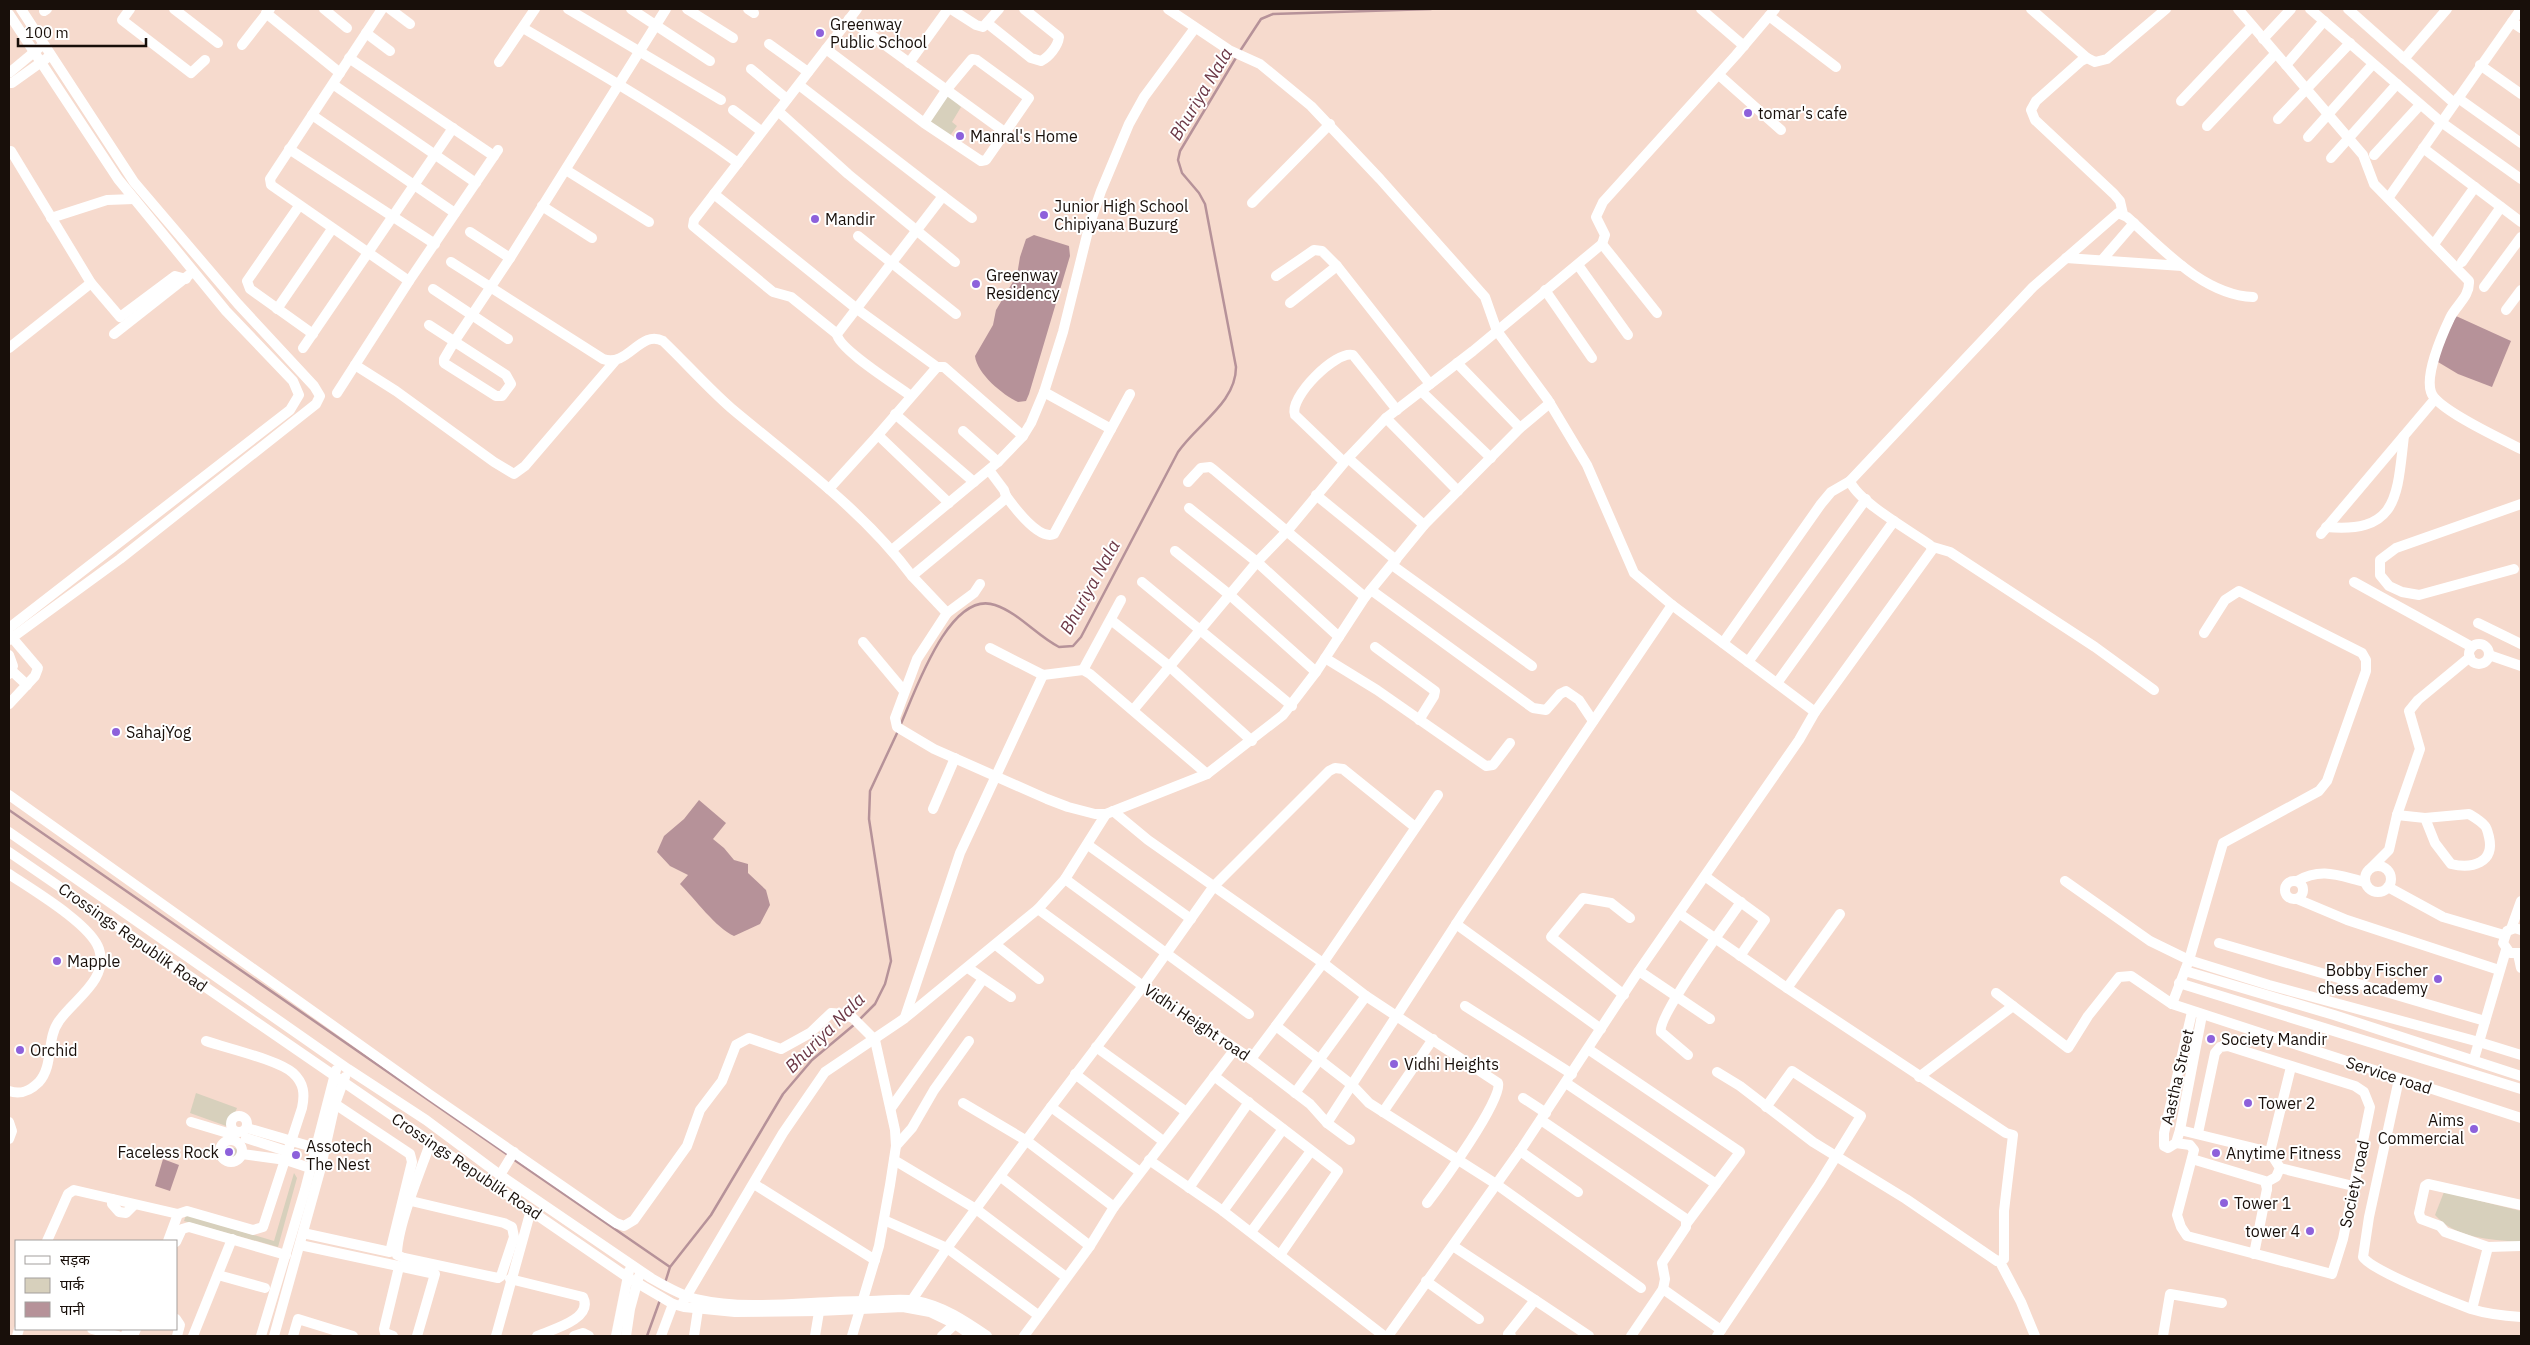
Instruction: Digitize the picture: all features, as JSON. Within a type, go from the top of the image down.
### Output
[{"type":"street","points":[[10,635],[164,524],[316,404],[320,396],[317,390],[202,262],[128,173],[22,9]]},
{"type":"street","points":[[130,9],[122,20],[191,73],[205,60]]},
{"type":"street","points":[[174,9],[218,43]]},
{"type":"street","points":[[324,9],[347,28]]},
{"type":"street","points":[[382,9],[334,85],[289,149],[271,177],[270,182],[299,206],[409,281]]},
{"type":"street","points":[[390,9],[410,24]]},
{"type":"street","points":[[498,62],[535,9]]},
{"type":"street","points":[[568,9],[721,100]]},
{"type":"street","points":[[631,9],[710,61]]},
{"type":"street","points":[[429,326],[454,342],[508,378],[511,384],[504,395],[496,396],[444,363],[444,359],[454,342],[566,170],[666,9]]},
{"type":"street","points":[[686,9],[733,38]]},
{"type":"street","points":[[857,9],[761,131],[694,220],[693,226],[773,292],[791,297],[837,334],[838,340],[852,352],[912,396]]},
{"type":"street","points":[[909,63],[950,9],[976,25],[983,27],[999,9]]},
{"type":"street","points":[[988,22],[1032,58],[1041,61],[1058,44],[1059,37],[1024,9]]},
{"type":"street","points":[[1168,9],[1229,50],[1250,59],[1282,82],[1330,124],[1480,289],[1498,331],[1550,403],[1587,465],[1634,573],[1672,605],[1814,712]]},
{"type":"street","points":[[1701,9],[1744,46]]},
{"type":"street","points":[[2032,9],[2087,58],[2095,62],[2107,59],[2166,9]]},
{"type":"street","points":[[2263,39],[2291,9]]},
{"type":"street","points":[[2310,9],[2441,122],[2521,179]]},
{"type":"street","points":[[2348,9],[2404,59],[2456,101],[2521,143]]},
{"type":"street","points":[[2404,59],[2447,9]]},
{"type":"street","points":[[2389,197],[2521,9]]},
{"type":"street","points":[[242,45],[268,11],[340,73]]},
{"type":"street","points":[[2242,11],[2275,54],[2306,87],[2363,155],[2374,184],[2389,197],[2469,281],[2470,288],[2451,316],[2432,368],[2429,384],[2431,394],[2450,411],[2521,449]]},
{"type":"street","points":[[1134,710],[1257,562],[1288,530],[1346,460],[1386,418],[1498,331],[1602,244],[1605,235],[1596,217],[1603,202],[1719,75],[1772,13],[1836,67]]},
{"type":"street","points":[[9,14],[118,180],[189,274],[286,374],[298,389],[299,395],[290,410],[156,513],[10,635]]},
{"type":"street","points":[[849,20],[1006,133]]},
{"type":"street","points":[[2286,65],[2324,21]]},
{"type":"street","points":[[2512,22],[2521,28]]},
{"type":"street","points":[[2181,101],[2252,26]]},
{"type":"street","points":[[523,28],[619,84],[707,140],[738,163]]},
{"type":"street","points":[[893,549],[998,462],[1023,436],[1031,423],[1044,392],[1063,332],[1090,223],[1129,124],[1144,97],[1194,28]]},
{"type":"street","points":[[366,33],[390,51]]},
{"type":"street","points":[[2278,120],[2306,87],[2350,43]]},
{"type":"street","points":[[9,73],[45,44]]},
{"type":"street","points":[[769,44],[808,72]]},
{"type":"street","points":[[826,48],[924,123],[981,161],[986,160],[1028,102],[1027,96],[974,59],[947,89],[924,123]]},
{"type":"street","points":[[9,84],[52,54]]},
{"type":"street","points":[[2207,126],[2275,54]]},
{"type":"street","points":[[337,393],[409,281],[496,153],[453,128],[350,58]]},
{"type":"street","points":[[2087,58],[2036,101],[2032,106],[2032,116],[2114,194],[2120,201],[2122,214]]},
{"type":"street","points":[[2308,137],[2373,64]]},
{"type":"street","points":[[2480,65],[2521,94]]},
{"type":"street","points":[[751,69],[787,99]]},
{"type":"street","points":[[1719,75],[1781,130]]},
{"type":"street","points":[[799,84],[972,218]]},
{"type":"street","points":[[2331,158],[2397,84]]},
{"type":"street","points":[[334,85],[476,183]]},
{"type":"street","points":[[2374,155],[2420,105]]},
{"type":"street","points":[[733,110],[761,131]]},
{"type":"street","points":[[778,111],[848,174],[919,230],[955,262]]},
{"type":"street","points":[[312,115],[456,213]]},
{"type":"street","points":[[1252,203],[1330,124]]},
{"type":"street","points":[[303,348],[453,128]]},
{"type":"street","points":[[2423,148],[2521,222]]},
{"type":"street","points":[[289,149],[435,244]]},
{"type":"street","points":[[11,151],[91,283],[120,317],[175,276],[189,274]]},
{"type":"street","points":[[566,170],[649,222]]},
{"type":"street","points":[[118,180],[128,173]]},
{"type":"street","points":[[2434,244],[2475,188]]},
{"type":"street","points":[[714,194],[857,309],[937,368]]},
{"type":"street","points":[[837,334],[919,230],[943,196]]},
{"type":"street","points":[[52,218],[107,200],[134,199]]},
{"type":"street","points":[[299,206],[247,281],[250,289],[313,334]]},
{"type":"street","points":[[542,206],[592,238]]},
{"type":"street","points":[[2462,262],[2502,207]]},
{"type":"street","points":[[1722,643],[1831,492],[1850,481],[2013,307],[2115,214],[2122,214],[2134,223],[2182,266],[2212,284],[2241,296],[2253,297]]},
{"type":"street","points":[[2102,260],[2134,223]]},
{"type":"street","points":[[277,309],[332,229]]},
{"type":"street","points":[[470,232],[510,258]]},
{"type":"street","points":[[858,236],[956,314]]},
{"type":"street","points":[[2484,287],[2521,237]]},
{"type":"street","points":[[1602,244],[1657,313]]},
{"type":"street","points":[[1276,276],[1316,249],[1322,250],[1337,266],[1430,384]]},
{"type":"street","points":[[2066,258],[2182,266]]},
{"type":"street","points":[[114,334],[202,262]]},
{"type":"street","points":[[451,262],[603,359],[615,362]]},
{"type":"street","points":[[1578,265],[1628,334]]},
{"type":"street","points":[[1290,303],[1337,266]]},
{"type":"street","points":[[9,348],[91,283]]},
{"type":"street","points":[[433,289],[508,339]]},
{"type":"street","points":[[1545,290],[1592,358]]},
{"type":"street","points":[[2506,310],[2521,290]]},
{"type":"street","points":[[355,365],[396,390],[494,462],[514,474],[525,466],[615,362],[647,340],[653,338],[663,341],[729,406],[829,489],[893,549],[912,576],[947,613]]},
{"type":"street","points":[[1397,410],[1353,355],[1346,355],[1322,370],[1296,401],[1293,410],[1295,415],[1346,460],[1424,525]]},
{"type":"street","points":[[1457,363],[1520,428]]},
{"type":"street","points":[[286,374],[294,364]]},
{"type":"street","points":[[829,489],[937,368],[944,367],[1023,436]]},
{"type":"street","points":[[1421,391],[1491,458]]},
{"type":"street","points":[[1044,392],[1111,429]]},
{"type":"street","points":[[989,470],[1004,490],[1006,496],[1032,526],[1045,536],[1052,536],[1130,394]]},
{"type":"street","points":[[2404,436],[2399,484],[2390,508],[2370,525],[2351,529],[2324,530],[2435,399]]},
{"type":"street","points":[[661,1336],[674,1304],[686,1296],[783,1133],[825,1072],[834,1064],[875,1040],[905,1018],[1038,909],[1065,879],[1110,813],[1207,774],[1252,741],[1292,706],[1368,594],[1424,525],[1520,428],[1550,403]]},
{"type":"street","points":[[894,414],[974,482]]},
{"type":"street","points":[[1386,418],[1458,491]]},
{"type":"street","points":[[963,431],[998,462]]},
{"type":"street","points":[[878,435],[948,503]]},
{"type":"street","points":[[1188,482],[1201,468],[1210,467],[1368,594],[1533,708],[1546,710],[1560,694],[1566,691],[1579,700],[1593,721]]},
{"type":"street","points":[[1850,481],[1866,500],[1894,521],[1933,547],[1950,552],[2095,647],[2154,690]]},
{"type":"street","points":[[1316,494],[1394,563],[1532,666]]},
{"type":"street","points":[[912,576],[1006,496]]},
{"type":"street","points":[[1748,662],[1866,500]]},
{"type":"street","points":[[2514,569],[2418,595],[2402,592],[2389,586],[2380,575],[2380,560],[2396,548],[2521,504]]},
{"type":"street","points":[[1189,508],[1257,562],[1339,637]]},
{"type":"street","points":[[156,513],[164,524]]},
{"type":"street","points":[[1777,683],[1894,521]]},
{"type":"street","points":[[1388,1336],[1520,1151],[1639,971],[1706,877],[1799,740],[1814,712],[1930,554],[1933,547]]},
{"type":"street","points":[[1175,551],[1230,596],[1316,672]]},
{"type":"street","points":[[1142,582],[1292,706]]},
{"type":"street","points":[[2354,582],[2471,652],[2474,662],[2480,664],[2486,661],[2489,654]]},
{"type":"street","points":[[980,584],[974,593],[947,613],[923,647],[904,691],[895,718],[897,727],[954,758],[1068,807],[1110,813],[1196,872],[1366,996],[1495,1080],[1500,1088],[1482,1122],[1427,1203]]},
{"type":"street","points":[[2172,1004],[2189,960],[2223,843],[2319,791],[2327,781],[2366,671],[2366,660],[2362,653],[2246,592],[2239,591],[2231,594],[2204,633]]},
{"type":"street","points":[[1083,670],[1121,600]]},
{"type":"street","points":[[1327,1123],[1396,1014],[1672,605]]},
{"type":"street","points":[[1111,620],[1169,666],[1252,741]]},
{"type":"street","points":[[2478,623],[2521,644]]},
{"type":"street","points":[[9,704],[35,676],[38,668],[10,635]]},
{"type":"street","points":[[863,642],[904,691]]},
{"type":"street","points":[[2372,867],[2381,866],[2388,871],[2391,879],[2388,887],[2377,892],[2369,889],[2365,882],[2366,873],[2372,867],[2389,850],[2397,815],[2420,749],[2409,712],[2418,700],[2478,644],[2484,646],[2489,654],[2521,666]]},
{"type":"street","points":[[1374,647],[1435,691],[1434,696],[1419,720]]},
{"type":"street","points":[[990,648],[1042,675],[1083,670],[1134,710],[1207,774]]},
{"type":"street","points":[[9,656],[13,666],[10,672],[27,685]]},
{"type":"street","points":[[1325,658],[1489,767],[1493,765],[1510,743]]},
{"type":"street","points":[[905,1018],[960,854],[1042,675]]},
{"type":"street","points":[[933,808],[954,758]]},
{"type":"street","points":[[912,1300],[976,1208],[1001,1177],[1050,1107],[1144,986],[1214,886],[1335,768],[1343,769],[1414,827]]},
{"type":"street","points":[[9,795],[513,1154],[616,1223],[629,1225],[664,1181],[687,1146],[700,1110],[718,1086],[733,1050],[741,1041],[749,1038],[781,1049],[810,1032],[831,1013],[843,1014],[859,1024],[875,1040],[891,1108],[896,1146],[884,1220],[875,1260],[852,1336]]},
{"type":"street","points":[[1251,1059],[1323,963],[1414,827],[1438,795]]},
{"type":"street","points":[[2397,815],[2425,818],[2469,814],[2486,827],[2490,842],[2487,858],[2480,864],[2470,866],[2451,864],[2435,843],[2425,818]]},
{"type":"street","name":"Crossings Republik Road","points":[[9,832],[339,1062],[502,1171],[636,1267],[644,1282]]},
{"type":"street","points":[[1088,845],[1191,919]]},
{"type":"street","name":"Crossings Republik Road","points":[[9,852],[627,1277],[644,1282],[674,1304],[699,1304],[735,1312],[860,1305],[916,1309],[930,1312],[955,1324],[973,1336]]},
{"type":"street","points":[[2365,882],[2319,872],[2310,874],[2297,881],[2288,882],[2284,890],[2288,898],[2297,899],[2347,920],[2499,970]]},
{"type":"street","points":[[9,874],[65,913],[93,938],[98,947],[101,966],[88,990],[68,1008],[53,1031],[50,1056],[40,1081],[30,1090],[21,1093],[9,1092]]},
{"type":"street","points":[[1706,877],[1766,920],[1740,956]]},
{"type":"street","points":[[1065,879],[1249,1014]]},
{"type":"street","points":[[2065,881],[2150,941],[2189,960],[2269,985],[2479,1042],[2521,1056]]},
{"type":"street","points":[[2297,881],[2303,888],[2302,894],[2297,899]]},
{"type":"street","points":[[2388,887],[2442,917],[2512,931]]},
{"type":"street","points":[[53,904],[65,890]]},
{"type":"street","points":[[65,913],[76,898]]},
{"type":"street","points":[[1624,995],[1551,937],[1583,898],[1611,903],[1630,918]]},
{"type":"street","points":[[2474,1059],[2506,950],[2503,943],[2512,931],[2521,901]]},
{"type":"street","points":[[1688,1055],[1665,1036],[1660,1028],[1678,995],[1741,902]]},
{"type":"street","name":"Vidhi Height road","points":[[1038,909],[1144,986],[1251,1059],[1295,1093],[1327,1123],[1350,1140]]},
{"type":"street","points":[[1680,914],[1919,1077],[2006,1133],[2013,1135],[2004,1211],[2005,1255],[2004,1259],[2000,1262]]},
{"type":"street","points":[[1787,988],[1840,914]]},
{"type":"street","points":[[1456,924],[1601,1029]]},
{"type":"street","points":[[2219,943],[2485,1021]]},
{"type":"street","points":[[996,945],[1039,979]]},
{"type":"street","points":[[2506,950],[2520,953],[2521,968]]},
{"type":"street","points":[[968,968],[1011,997]]},
{"type":"street","points":[[1639,971],[1678,995],[1710,1019]]},
{"type":"street","points":[[2185,971],[2474,1059],[2521,1076]]},
{"type":"street","name":"Service road","points":[[2013,1006],[2068,1048],[2088,1016],[2119,977],[2123,975],[2131,976],[2172,1004],[2197,1014],[2521,1118]]},
{"type":"street","points":[[891,1108],[983,979]]},
{"type":"street","points":[[2179,983],[2521,1089]]},
{"type":"street","points":[[1919,1077],[2013,1006],[1996,993]]},
{"type":"street","points":[[1295,1093],[1366,996]]},
{"type":"street","points":[[1465,1006],[1572,1074]]},
{"type":"street","name":"Aastha Street","points":[[2197,1014],[2180,1130],[2176,1143],[2168,1148],[2164,1146],[2162,1140],[2197,1014]]},
{"type":"street","points":[[1276,1026],[1352,1085],[1369,1103],[1458,1158],[1641,1288]]},
{"type":"street","points":[[1383,1112],[1433,1040]]},
{"type":"street","points":[[47,1240],[71,1191],[178,1214],[187,1211],[253,1230],[259,1229],[266,1223],[293,1142],[305,1094],[297,1077],[286,1068],[206,1041]]},
{"type":"street","points":[[896,1146],[912,1128],[934,1090],[969,1041]]},
{"type":"street","name":"Society road","points":[[2176,1143],[2192,1147],[2192,1160],[2177,1215],[2181,1227],[2187,1236],[2332,1274],[2343,1239],[2370,1107],[2364,1092],[2355,1086],[2228,1046],[2220,1046],[2215,1053],[2198,1133]]},
{"type":"street","points":[[1096,1047],[1186,1111]]},
{"type":"street","points":[[1024,1336],[1090,1246],[1114,1207],[1235,1049]]},
{"type":"street","points":[[1588,1049],[1740,1152],[1687,1223],[1662,1263],[1665,1279],[1663,1289],[1631,1336]]},
{"type":"street","points":[[261,1336],[335,1104],[339,1062]]},
{"type":"street","points":[[2270,1152],[2291,1067]]},
{"type":"street","points":[[274,1336],[303,1233],[312,1181],[310,1168],[338,1078],[348,1068]]},
{"type":"street","points":[[1663,1289],[1719,1333],[1819,1184],[1835,1155],[1861,1116],[1792,1071],[1766,1107]]},
{"type":"street","points":[[1717,1072],[1740,1086],[1766,1107],[1835,1155],[2000,1262],[2022,1302],[2035,1336]]},
{"type":"street","points":[[1075,1074],[1163,1141]]},
{"type":"street","points":[[1214,1076],[1335,1168],[1337,1174],[1280,1255]]},
{"type":"street","points":[[2399,1078],[2369,1217],[2363,1257],[2366,1262],[2383,1271],[2472,1309],[2504,1316],[2521,1317]]},
{"type":"street","points":[[1566,1083],[1716,1184]]},
{"type":"street","points":[[1523,1098],[1543,1116],[1682,1214],[1687,1223]]},
{"type":"street","points":[[1189,1188],[1249,1102]]},
{"type":"street","points":[[963,1103],[1027,1141],[1114,1207]]},
{"type":"street","points":[[303,1233],[390,1252],[412,1162],[410,1154],[335,1104]]},
{"type":"street","points":[[1050,1107],[1140,1172]]},
{"type":"street","points":[[242,1154],[239,1144],[231,1134],[231,1121],[237,1115],[243,1116],[247,1120],[246,1133]]},
{"type":"street","points":[[9,1122],[12,1131],[9,1139]]},
{"type":"street","points":[[191,1122],[231,1134],[240,1132],[316,1148]]},
{"type":"street","points":[[1223,1211],[1283,1130]]},
{"type":"street","points":[[2180,1130],[2270,1152],[2280,1168],[2353,1186]]},
{"type":"street","points":[[246,1133],[310,1168]]},
{"type":"street","points":[[231,1134],[221,1146],[222,1157],[228,1162],[235,1162],[242,1154]]},
{"type":"street","points":[[411,1201],[504,1223],[512,1227],[514,1237],[501,1276],[498,1278],[404,1258],[397,1254],[397,1244],[411,1201],[431,1141]]},
{"type":"street","points":[[1251,1232],[1311,1151]]},
{"type":"street","points":[[1520,1151],[1578,1192]]},
{"type":"street","points":[[242,1154],[288,1156]]},
{"type":"street","points":[[502,1171],[513,1154]]},
{"type":"street","points":[[894,1160],[976,1208],[1066,1277]]},
{"type":"street","points":[[1149,1160],[1223,1211],[1384,1336]]},
{"type":"street","points":[[2192,1160],[2254,1176],[2265,1181],[2268,1190]]},
{"type":"street","points":[[2254,1254],[2268,1190],[2267,1182],[2276,1177],[2280,1168]]},
{"type":"street","points":[[1001,1177],[1090,1246]]},
{"type":"street","points":[[754,1184],[875,1260]]},
{"type":"street","points":[[2521,1204],[2428,1184],[2419,1213],[2421,1219],[2440,1226],[2445,1232],[2488,1247],[2521,1246]]},
{"type":"street","points":[[496,1336],[510,1279],[531,1210]]},
{"type":"street","points":[[168,1240],[178,1214]]},
{"type":"street","points":[[884,1220],[947,1248],[1038,1315]]},
{"type":"street","points":[[177,1240],[184,1227],[232,1239],[286,1256]]},
{"type":"street","points":[[194,1336],[232,1239]]},
{"type":"street","points":[[300,1245],[435,1274],[417,1336]]},
{"type":"street","points":[[1452,1246],[1589,1336]]},
{"type":"street","points":[[2472,1309],[2488,1247]]},
{"type":"street","points":[[394,1336],[385,1334],[384,1329],[399,1266]]},
{"type":"street","points":[[616,1336],[627,1277],[636,1267]]},
{"type":"street","points":[[218,1275],[265,1288]]},
{"type":"street","points":[[510,1279],[582,1297],[585,1302],[585,1308],[574,1320],[537,1336]]},
{"type":"street","points":[[1426,1281],[1479,1319]]},
{"type":"street","points":[[626,1336],[630,1309],[644,1282],[674,1291],[699,1304],[694,1336]]},
{"type":"street","points":[[2163,1336],[2170,1294],[2222,1303]]},
{"type":"street","points":[[860,1305],[912,1300],[944,1309],[987,1336]]},
{"type":"street","points":[[1511,1336],[1508,1334],[1535,1300]]},
{"type":"street","points":[[814,1336],[820,1307]]},
{"type":"street","points":[[293,1336],[298,1319],[352,1336]]},
{"type":"street","points":[[177,1336],[180,1325],[178,1322]]},
{"type":"street","points":[[942,1336],[955,1324]]},
{"type":"street","points":[[96,1330],[118,1336]]},
{"type":"street","points":[[574,1336],[583,1333],[589,1336]]},
{"type":"green space","points":[[946,94],[961,107],[952,122],[957,126],[949,137],[926,123]]},
{"type":"green space","points":[[196,1093],[237,1108],[229,1127],[190,1113]]},
{"type":"green space","points":[[224,1145],[237,1149],[238,1157],[235,1160],[223,1155]]},
{"type":"green space","points":[[294,1173],[297,1178],[278,1247],[184,1221],[186,1215],[274,1241]]},
{"type":"green space","points":[[2444,1192],[2521,1211],[2521,1239],[2519,1242],[2485,1238],[2453,1229],[2435,1215]]},
{"type":"water","points":[[1034,235],[1069,246],[1070,256],[1029,394],[1026,401],[1018,402],[998,389],[986,377],[980,370],[975,356],[993,325],[996,310],[1017,275],[1026,239]]},
{"type":"water","points":[[2456,316],[2511,341],[2492,387],[2458,374],[2438,362],[2442,345]]},
{"type":"water","points":[[699,800],[726,823],[713,839],[734,860],[748,864],[748,873],[766,890],[770,905],[760,924],[734,936],[720,927],[680,884],[688,875],[670,866],[657,852],[664,836],[684,819]]},
{"type":"water","points":[[163,1159],[179,1165],[170,1191],[155,1186]]},
{"type":"waterway","name":"Bhuriya Nala","points":[[1240,51],[1261,19],[1273,14],[1431,9]]},
{"type":"waterway","name":"Bhuriya Nala","points":[[900,726],[924,670],[948,628],[963,613],[978,604],[995,605],[1012,613],[1059,647],[1073,646],[1081,637],[1178,452],[1230,392],[1236,367],[1205,204],[1199,193],[1182,173],[1178,160],[1180,151],[1237,56]]},
{"type":"waterway","name":"Bhuriya Nala","points":[[859,1020],[875,1004],[885,984],[891,961],[869,819],[870,791],[898,731]]},
{"type":"waterway","points":[[9,810],[508,1155]]},
{"type":"waterway","name":"Bhuriya Nala","points":[[665,1283],[670,1267],[711,1215],[783,1094],[812,1060],[855,1024]]},
{"type":"waterway","points":[[513,1159],[670,1267]]},
{"type":"waterway","points":[[647,1336],[660,1300]]},
{"type":"place","name":"Greenway Public School","points":[[820,33]]},
{"type":"place","name":"tomar's cafe","points":[[1748,113]]},
{"type":"place","name":"Manral's Home","points":[[960,136]]},
{"type":"place","name":"Junior High School Chipiyana Buzurg","points":[[1044,215]]},
{"type":"place","name":"Mandir","points":[[815,219]]},
{"type":"place","name":"Greenway Residency","points":[[976,284]]},
{"type":"place","name":"SahajYog","points":[[116,732]]},
{"type":"place","name":"Mapple","points":[[57,961]]},
{"type":"place","name":"Bobby Fischer chess academy","points":[[2438,979]]},
{"type":"place","name":"Society Mandir","points":[[2211,1039]]},
{"type":"place","name":"Orchid","points":[[20,1050]]},
{"type":"place","name":"Vidhi Heights","points":[[1394,1064]]},
{"type":"place","name":"Tower 2","points":[[2248,1103]]},
{"type":"place","name":"Aims Commercial","points":[[2474,1129]]},
{"type":"place","name":"Faceless Rock","points":[[229,1152]]},
{"type":"place","name":"Anytime Fitness","points":[[2216,1153]]},
{"type":"place","name":"Assotech The Nest","points":[[296,1155]]},
{"type":"place","name":"Tower 1","points":[[2224,1203]]},
{"type":"place","name":"tower 4","points":[[2310,1231]]}]
